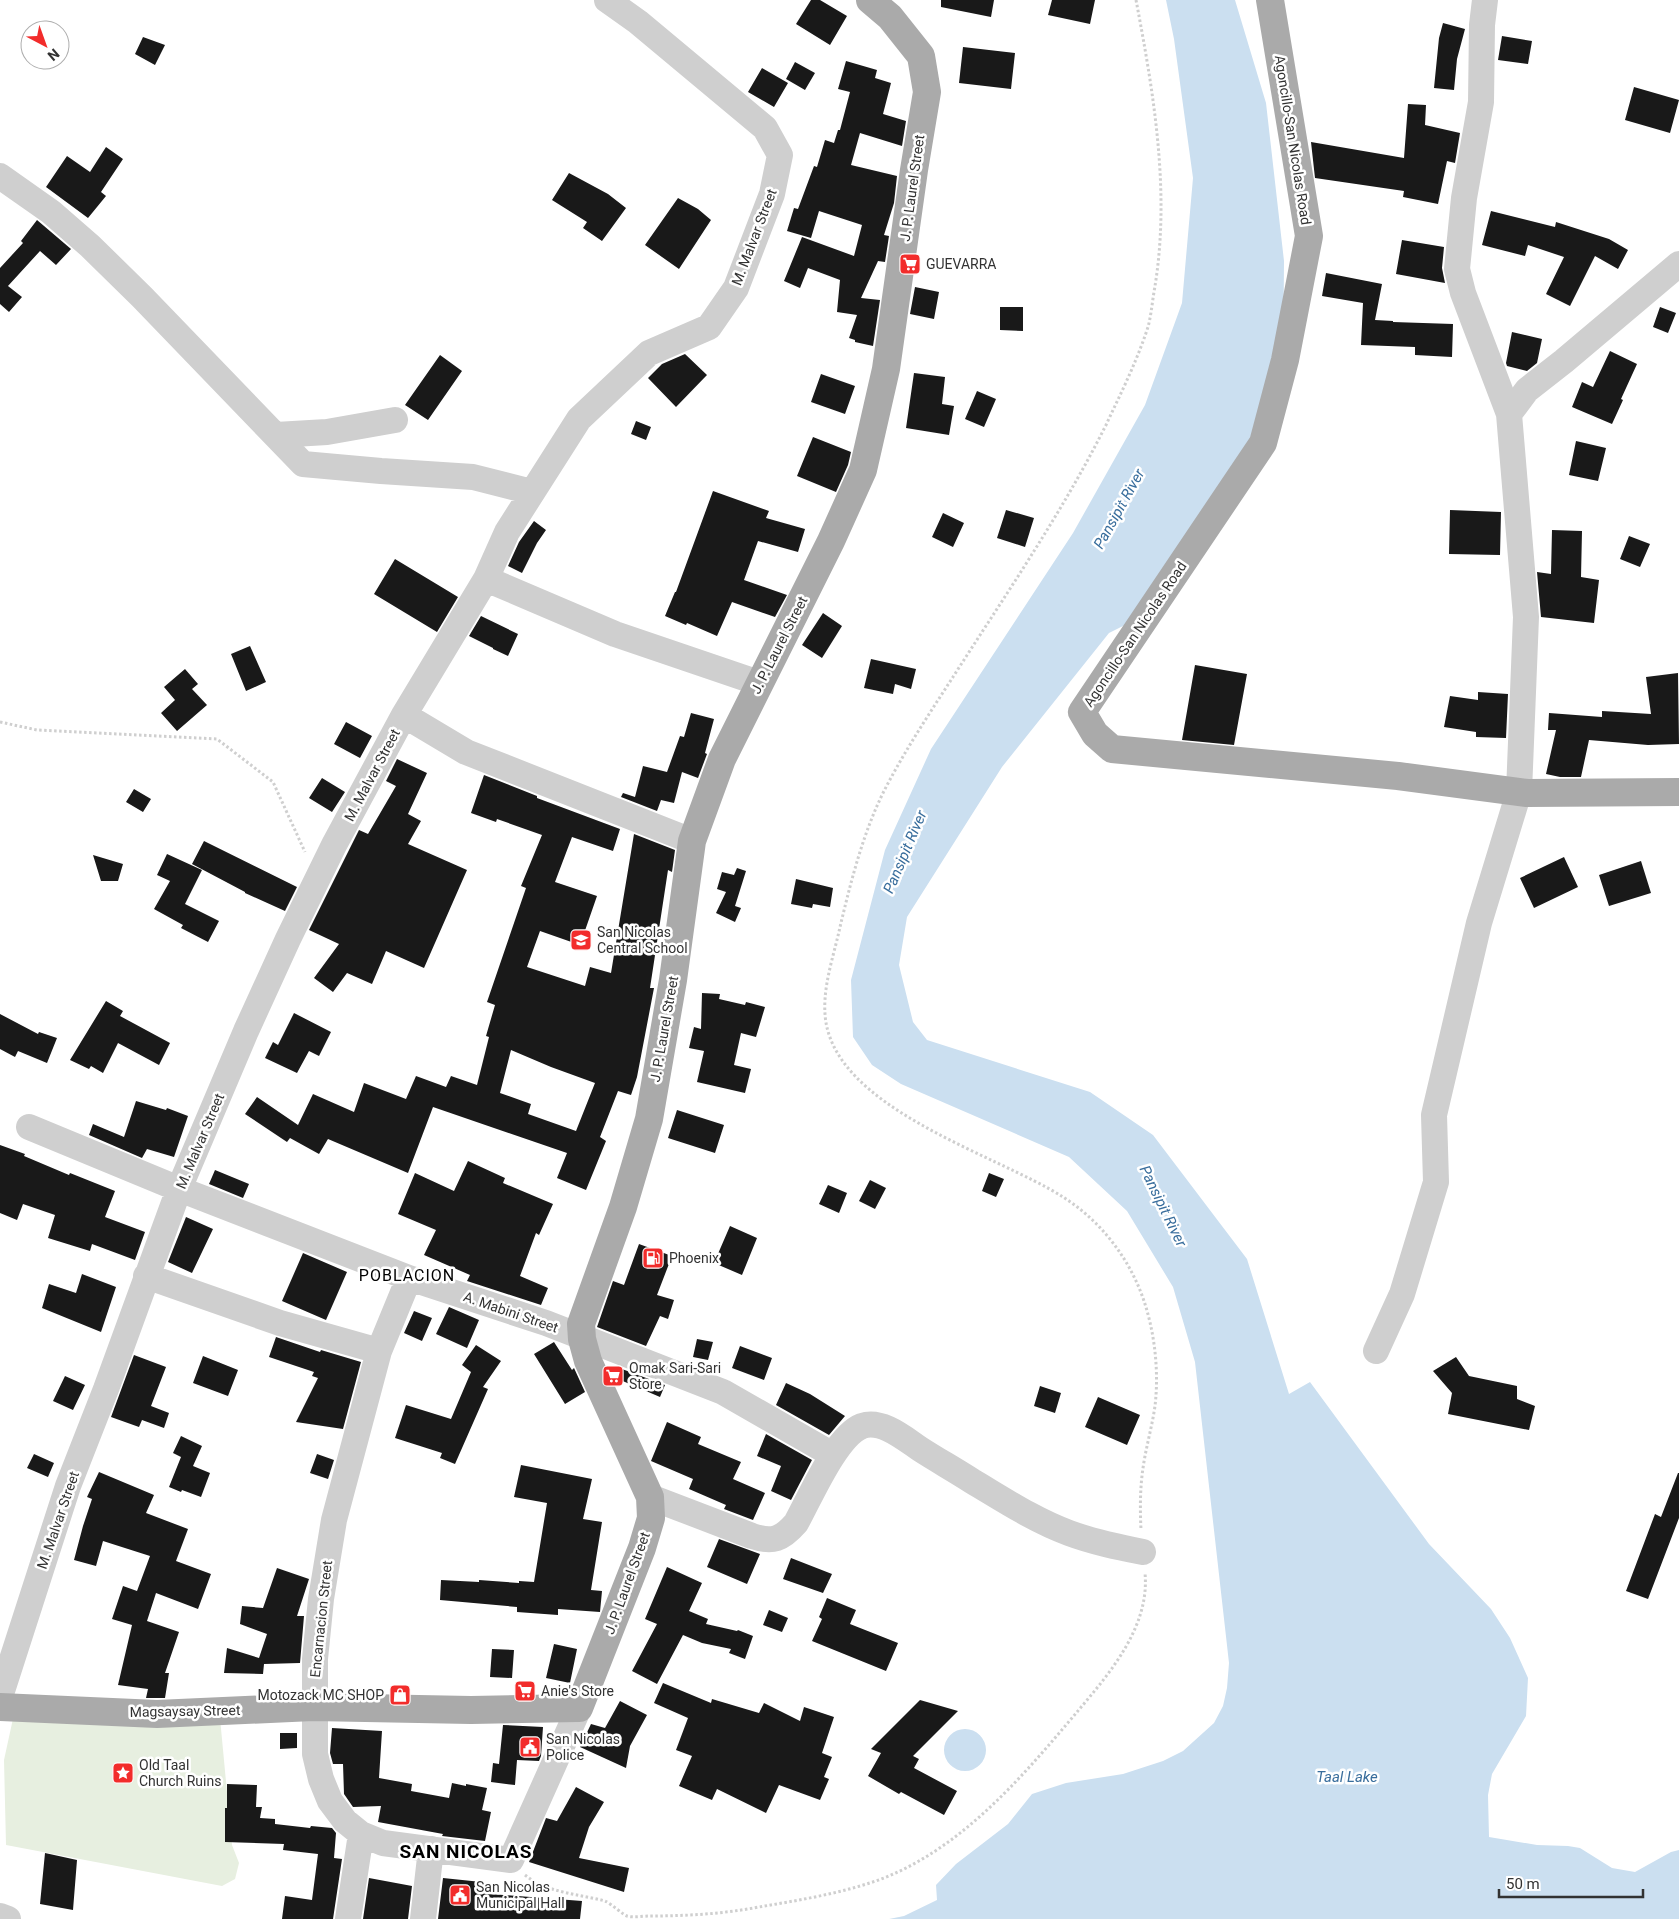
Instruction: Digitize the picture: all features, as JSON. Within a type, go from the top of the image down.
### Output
[{"type":"main road","name":"J. P. Laurel Street","points":[[579,1708],[642,1548],[651,1518],[650,1498],[588,1361],[582,1339],[581,1324],[623,1207],[649,1120],[673,980],[692,841],[722,759],[831,541],[863,470],[886,369],[927,92],[922,56],[890,17],[870,0]]},
{"type":"main road","name":"Agoncillo-San Nicolas Road","points":[[1270,0],[1309,236],[1285,360],[1263,443],[1082,712],[1095,734],[1112,750],[1398,776],[1519,792],[1679,792]]},
{"type":"main road","name":"Magsaysay Street","points":[[0,1707],[157,1714],[314,1707],[471,1710],[579,1708]]},
{"type":"street","name":"M. Malvar Street","points":[[0,1697],[68,1486],[106,1389],[179,1189],[246,1031],[317,880],[356,803],[404,715],[486,579],[507,532],[579,419],[649,353],[708,327],[736,288],[772,194],[780,155],[765,128],[638,22],[607,0]]},
{"type":"street","points":[[1376,1351],[1402,1294],[1436,1182],[1434,1116],[1479,923],[1519,792],[1526,617],[1509,414],[1463,293],[1457,269],[1464,198],[1481,102],[1482,26],[1485,0]]},
{"type":"street","points":[[0,176],[51,212],[90,246],[142,297],[303,464],[473,477],[532,492]]},
{"type":"street","points":[[1509,414],[1527,390],[1679,264]]},
{"type":"street","points":[[276,435],[327,432],[395,420]]},
{"type":"street","points":[[486,579],[615,634],[760,683]]},
{"type":"street","points":[[404,715],[466,752],[692,841]]},
{"type":"street","name":"A. Mabini Street","points":[[29,1127],[179,1189],[409,1278],[546,1323],[582,1339],[723,1392],[833,1454]]},
{"type":"street","points":[[146,1276],[280,1323],[379,1351]]},
{"type":"street","name":"Encarnacion Street","points":[[409,1278],[379,1351],[334,1520],[321,1599],[314,1659],[315,1754],[321,1779],[330,1800],[345,1821],[361,1834],[383,1844],[512,1860]]},
{"type":"street","points":[[650,1498],[759,1538],[766,1540],[778,1538],[789,1531],[796,1523],[833,1454],[846,1438],[862,1426],[876,1425],[895,1432],[935,1459],[1031,1517],[1102,1544],[1143,1552]]},
{"type":"street","name":"J. P. Laurel Street","points":[[512,1860],[579,1708]]},
{"type":"street","points":[[348,1919],[361,1834]]},
{"type":"street","points":[[423,1919],[431,1849]]},
{"type":"street","points":[[0,1916],[8,1919]]},
{"type":"path","points":[[512,1860],[525,1875],[539,1885],[605,1901],[613,1905],[626,1917],[694,1916],[736,1911],[848,1889],[884,1878],[920,1860],[955,1836],[1031,1768],[1099,1686],[1126,1646],[1142,1612],[1146,1584],[1140,1506],[1143,1468],[1155,1404],[1156,1356],[1144,1301],[1125,1259],[1098,1224],[1067,1199],[1022,1173],[953,1141],[897,1111],[866,1088],[846,1067],[832,1042],[825,1017],[827,986],[845,908],[860,854],[883,794],[922,726],[1024,567],[1087,463],[1131,373],[1149,324],[1158,270],[1162,214],[1158,142],[1136,0]]},
{"type":"path","points":[[0,722],[37,730],[217,739],[273,782],[317,880]]},
{"type":"green space","points":[[14,1714],[220,1718],[232,1845],[239,1863],[235,1879],[222,1886],[6,1845],[4,1760]]},
{"type":"water","points":[[1166,0],[1235,0],[1266,103],[1284,261],[1283,380],[1255,463],[1139,618],[1109,633],[1002,767],[907,917],[899,965],[913,1022],[927,1040],[1090,1092],[1153,1135],[1247,1259],[1289,1394],[1310,1382],[1429,1544],[1491,1609],[1510,1638],[1528,1678],[1526,1716],[1492,1774],[1488,1795],[1489,1837],[1537,1845],[1580,1848],[1612,1868],[1635,1872],[1671,1852],[1679,1850],[1679,1919],[889,1919],[904,1916],[937,1900],[936,1885],[956,1864],[1008,1824],[1032,1794],[1066,1783],[1123,1774],[1163,1761],[1183,1751],[1214,1723],[1223,1706],[1227,1688],[1229,1663],[1195,1362],[1173,1287],[1127,1211],[1069,1157],[901,1084],[872,1065],[853,1037],[851,980],[885,850],[931,749],[1073,533],[1145,405],[1182,303],[1193,178],[1174,39]]},
{"type":"water","points":[[965,1729],[980,1735],[986,1750],[980,1765],[965,1771],[950,1765],[944,1750],[950,1735]]},
{"type":"building","points":[[811,0],[820,0],[847,16],[830,45],[796,24]]},
{"type":"building","points":[[941,0],[994,0],[991,17],[941,7]]},
{"type":"building","points":[[1052,0],[1095,0],[1090,24],[1048,15]]},
{"type":"building","points":[[1443,23],[1465,29],[1457,59],[1454,90],[1434,88],[1439,38]]},
{"type":"building","points":[[1502,36],[1532,41],[1528,64],[1498,60]]},
{"type":"building","points":[[143,37],[165,45],[155,65],[135,54]]},
{"type":"building","points":[[963,47],[1015,53],[1011,89],[959,83]]},
{"type":"building","points":[[846,61],[877,70],[875,78],[891,83],[883,114],[906,121],[902,146],[860,133],[851,165],[897,176],[894,203],[884,235],[889,236],[885,262],[878,261],[861,298],[880,300],[873,346],[855,342],[855,340],[849,338],[857,315],[837,312],[840,280],[808,268],[800,288],[784,281],[802,237],[854,256],[862,225],[819,211],[811,238],[787,231],[794,208],[798,209],[814,166],[817,167],[825,140],[834,143],[838,130],[840,130],[850,92],[838,89]]},
{"type":"building","points":[[795,62],[815,73],[805,90],[786,79]]},
{"type":"building","points":[[762,68],[788,83],[774,107],[748,92]]},
{"type":"building","points":[[1634,87],[1679,100],[1670,133],[1625,120]]},
{"type":"building","points":[[1408,104],[1426,105],[1425,125],[1460,133],[1455,163],[1447,161],[1438,204],[1403,197],[1404,191],[1315,178],[1311,142],[1404,158]]},
{"type":"building","points":[[106,147],[123,159],[101,192],[106,196],[88,218],[46,187],[67,156],[90,172]]},
{"type":"building","points":[[569,173],[608,194],[626,208],[602,241],[583,228],[587,222],[552,200]]},
{"type":"building","points":[[678,198],[698,209],[711,220],[679,269],[645,245]]},
{"type":"building","points":[[1491,211],[1555,227],[1556,222],[1609,239],[1628,250],[1618,269],[1595,256],[1570,306],[1546,294],[1564,257],[1528,245],[1525,256],[1482,245]]},
{"type":"building","points":[[37,220],[71,249],[56,265],[40,251],[8,286],[22,297],[9,312],[0,304],[0,268],[23,243],[21,241]]},
{"type":"building","points":[[1402,240],[1444,247],[1442,268],[1445,283],[1396,274]]},
{"type":"building","points":[[1326,273],[1382,284],[1375,320],[1453,324],[1452,357],[1415,355],[1415,347],[1361,345],[1363,303],[1322,296]]},
{"type":"building","points":[[915,287],[939,292],[934,319],[910,314]]},
{"type":"building","points":[[1000,307],[1023,307],[1023,331],[1000,330]]},
{"type":"building","points":[[1660,307],[1676,313],[1668,333],[1653,327]]},
{"type":"building","points":[[1512,332],[1542,339],[1537,363],[1527,371],[1507,366]]},
{"type":"building","points":[[1610,351],[1637,364],[1612,424],[1572,407],[1582,382],[1593,387]]},
{"type":"building","points":[[685,354],[707,375],[676,407],[648,378],[662,364]]},
{"type":"building","points":[[440,355],[462,371],[428,420],[405,405]]},
{"type":"building","points":[[914,373],[945,377],[942,404],[954,406],[949,435],[906,428]]},
{"type":"building","points":[[821,374],[855,386],[845,414],[811,402]]},
{"type":"building","points":[[977,391],[996,399],[984,427],[965,419]]},
{"type":"building","points":[[636,421],[651,427],[646,440],[631,434]]},
{"type":"building","points":[[813,437],[851,452],[848,465],[836,492],[797,476]]},
{"type":"building","points":[[1576,441],[1606,448],[1598,481],[1569,475]]},
{"type":"building","points":[[713,491],[769,511],[766,518],[805,529],[798,552],[758,541],[744,580],[787,595],[775,617],[732,602],[717,636],[665,616],[676,592]]},
{"type":"building","points":[[1006,510],[1034,518],[1025,547],[997,538]]},
{"type":"building","points":[[1450,510],[1501,512],[1500,555],[1449,554]]},
{"type":"building","points":[[943,513],[964,523],[953,547],[932,537]]},
{"type":"building","points":[[534,521],[546,530],[537,543],[522,573],[508,566],[519,542]]},
{"type":"building","points":[[1552,530],[1582,531],[1581,577],[1599,580],[1594,623],[1541,617],[1537,572],[1551,574]]},
{"type":"building","points":[[1629,536],[1650,544],[1640,567],[1620,559]]},
{"type":"building","points":[[395,559],[458,597],[437,632],[374,594]]},
{"type":"building","points":[[823,613],[842,626],[822,658],[802,645]]},
{"type":"building","points":[[481,616],[518,634],[508,656],[469,636]]},
{"type":"building","points":[[250,646],[266,682],[246,691],[231,654]]},
{"type":"building","points":[[871,659],[916,669],[911,689],[895,684],[893,694],[864,688]]},
{"type":"building","points":[[1195,665],[1247,674],[1234,745],[1182,740]]},
{"type":"building","points":[[185,669],[198,684],[192,689],[207,705],[177,731],[161,713],[175,700],[164,687]]},
{"type":"building","points":[[1678,673],[1679,744],[1648,745],[1589,740],[1581,777],[1560,777],[1546,774],[1556,730],[1548,730],[1549,713],[1602,717],[1602,711],[1651,714],[1646,677]]},
{"type":"building","points":[[1478,692],[1508,694],[1506,738],[1476,737],[1476,732],[1444,727],[1450,696],[1478,700]]},
{"type":"building","points":[[691,713],[714,719],[705,753],[707,754],[698,778],[682,772],[674,803],[661,800],[657,811],[621,797],[623,793],[635,797],[643,766],[667,772],[680,736],[684,737]]},
{"type":"building","points":[[346,722],[372,736],[360,758],[334,744]]},
{"type":"building","points":[[397,759],[427,773],[408,814],[421,821],[408,844],[467,870],[424,968],[386,951],[372,984],[347,973],[333,992],[314,978],[339,944],[309,930],[359,830],[368,834],[396,786],[386,781]]},
{"type":"building","name":"San Nicolas Central School","points":[[484,775],[537,796],[537,798],[620,829],[613,851],[572,837],[555,882],[597,896],[580,945],[540,931],[527,967],[585,986],[590,967],[611,973],[634,834],[675,850],[672,872],[668,870],[650,988],[654,988],[637,1077],[631,1095],[618,1091],[600,1137],[606,1141],[586,1190],[557,1178],[567,1153],[433,1107],[408,1173],[328,1139],[319,1154],[290,1138],[287,1142],[245,1114],[257,1097],[298,1125],[313,1094],[354,1112],[364,1083],[406,1099],[416,1076],[446,1087],[451,1076],[477,1085],[489,1037],[486,1036],[495,1005],[487,1002],[526,888],[521,886],[542,835],[497,819],[496,822],[471,813]],"holes":[[[511,1050],[595,1083],[576,1131],[528,1114],[531,1104],[500,1093]]]},
{"type":"building","points":[[322,778],[345,792],[332,812],[309,798]]},
{"type":"building","points":[[134,789],[151,799],[143,812],[126,802]]},
{"type":"building","points":[[204,841],[297,887],[285,911],[245,893],[192,864]]},
{"type":"building","points":[[167,854],[202,870],[185,904],[219,921],[208,942],[181,928],[183,925],[154,909],[170,881],[157,875]]},
{"type":"building","points":[[93,855],[123,864],[118,881],[101,881]]},
{"type":"building","points":[[1564,857],[1578,887],[1534,908],[1520,878]]},
{"type":"building","points":[[1641,861],[1651,893],[1609,906],[1599,875]]},
{"type":"building","points":[[737,868],[746,871],[735,906],[741,908],[735,922],[716,913],[726,892],[717,889],[722,872],[734,875]]},
{"type":"building","points":[[796,879],[833,888],[830,907],[813,904],[812,908],[791,904]]},
{"type":"building","points":[[702,993],[720,994],[719,999],[745,1005],[746,1002],[765,1007],[756,1037],[741,1033],[734,1065],[751,1069],[745,1093],[697,1082],[704,1051],[689,1048],[694,1027],[701,1029]]},
{"type":"building","points":[[106,1001],[123,1011],[120,1016],[170,1043],[159,1065],[118,1043],[103,1073],[91,1066],[89,1069],[70,1060]]},
{"type":"building","points":[[294,1013],[331,1032],[319,1056],[309,1051],[297,1073],[265,1058],[273,1042],[278,1045]]},
{"type":"building","points":[[0,1014],[38,1034],[39,1032],[57,1038],[47,1063],[18,1051],[15,1057],[0,1049]]},
{"type":"building","points":[[136,1101],[166,1110],[167,1108],[188,1116],[174,1157],[147,1149],[142,1158],[89,1135],[93,1124],[124,1137]]},
{"type":"building","points":[[677,1110],[724,1125],[715,1153],[668,1138]]},
{"type":"building","points":[[0,1145],[25,1154],[24,1156],[69,1175],[70,1173],[115,1191],[105,1217],[145,1232],[135,1260],[92,1244],[90,1251],[48,1238],[55,1215],[23,1204],[17,1220],[0,1213]]},
{"type":"building","points":[[468,1161],[505,1178],[503,1183],[553,1204],[539,1235],[536,1233],[520,1276],[548,1288],[541,1305],[467,1281],[470,1275],[424,1255],[436,1230],[398,1214],[415,1173],[454,1191]]},
{"type":"building","points":[[215,1170],[249,1184],[243,1198],[209,1184]]},
{"type":"building","points":[[989,1173],[1004,1179],[996,1197],[982,1191]]},
{"type":"building","points":[[870,1180],[886,1188],[875,1209],[859,1201]]},
{"type":"building","points":[[828,1185],[847,1193],[839,1213],[819,1204]]},
{"type":"building","points":[[186,1217],[213,1229],[192,1273],[168,1262]]},
{"type":"building","points":[[730,1226],[757,1238],[742,1275],[714,1263]]},
{"type":"building","points":[[639,1244],[672,1256],[657,1295],[674,1300],[668,1319],[660,1316],[646,1346],[597,1327],[613,1281],[624,1285]]},
{"type":"building","points":[[303,1253],[347,1272],[326,1320],[282,1301]]},
{"type":"building","points":[[82,1274],[116,1287],[101,1332],[42,1308],[49,1284],[76,1293]]},
{"type":"building","points":[[449,1307],[479,1320],[467,1348],[436,1334]]},
{"type":"building","points":[[414,1311],[432,1318],[422,1341],[404,1333]]},
{"type":"building","points":[[276,1337],[320,1352],[321,1350],[361,1362],[343,1429],[296,1422],[318,1378],[312,1376],[314,1372],[269,1357]]},
{"type":"building","points":[[697,1339],[713,1342],[708,1360],[693,1357]]},
{"type":"building","points":[[554,1342],[572,1370],[574,1368],[585,1392],[565,1404],[534,1354]]},
{"type":"building","points":[[476,1345],[501,1361],[483,1387],[488,1389],[455,1464],[440,1458],[442,1453],[395,1438],[406,1405],[451,1419],[471,1372],[462,1365]]},
{"type":"building","points":[[740,1346],[772,1358],[764,1380],[732,1368]]},
{"type":"building","points":[[134,1355],[166,1367],[151,1406],[169,1413],[164,1428],[142,1420],[139,1427],[111,1417]]},
{"type":"building","points":[[203,1356],[238,1370],[228,1396],[193,1383]]},
{"type":"building","points":[[1456,1357],[1469,1376],[1517,1386],[1517,1399],[1535,1406],[1529,1430],[1448,1414],[1452,1393],[1433,1371]]},
{"type":"building","points":[[622,1369],[665,1385],[660,1397],[618,1379]]},
{"type":"building","points":[[65,1376],[85,1385],[73,1410],[53,1401]]},
{"type":"building","points":[[786,1383],[810,1394],[845,1416],[829,1435],[776,1405]]},
{"type":"building","points":[[1040,1386],[1061,1393],[1055,1413],[1034,1406]]},
{"type":"building","points":[[1098,1397],[1140,1415],[1127,1445],[1085,1427]]},
{"type":"building","points":[[667,1422],[701,1437],[698,1444],[741,1462],[733,1479],[765,1493],[753,1520],[724,1509],[726,1505],[689,1489],[693,1479],[651,1461]]},
{"type":"building","points":[[766,1434],[812,1460],[791,1500],[771,1491],[781,1466],[757,1456]]},
{"type":"building","points":[[181,1436],[202,1446],[193,1466],[210,1473],[201,1497],[169,1487],[181,1457],[173,1453]]},
{"type":"building","points":[[34,1454],[54,1463],[48,1477],[27,1468]]},
{"type":"building","points":[[317,1454],[334,1460],[328,1479],[310,1473]]},
{"type":"building","points":[[521,1465],[592,1479],[583,1519],[602,1522],[591,1590],[602,1591],[600,1612],[558,1609],[558,1615],[517,1612],[517,1607],[440,1600],[441,1580],[534,1582],[547,1503],[514,1497]]},
{"type":"building","points":[[99,1472],[154,1495],[146,1513],[188,1529],[176,1561],[211,1574],[198,1609],[156,1593],[147,1621],[179,1632],[165,1673],[169,1673],[165,1698],[146,1698],[148,1689],[118,1685],[132,1625],[112,1619],[123,1586],[137,1591],[150,1556],[103,1541],[96,1566],[74,1560],[92,1499],[87,1497]]},
{"type":"building","points":[[1678,1473],[1679,1518],[1648,1599],[1626,1591],[1655,1514],[1661,1517]]},
{"type":"building","points":[[719,1539],[760,1554],[747,1584],[707,1567]]},
{"type":"building","points":[[791,1558],[832,1574],[823,1593],[783,1579]]},
{"type":"building","points":[[667,1567],[702,1583],[689,1611],[708,1619],[706,1624],[738,1630],[753,1636],[745,1659],[729,1653],[731,1649],[702,1643],[683,1635],[657,1684],[632,1671],[657,1624],[645,1619]]},
{"type":"building","points":[[277,1568],[309,1579],[297,1616],[304,1616],[300,1663],[264,1664],[263,1674],[224,1673],[227,1648],[259,1658],[267,1634],[240,1624],[242,1606],[263,1608]]},
{"type":"building","points":[[827,1598],[856,1610],[850,1624],[898,1643],[886,1671],[812,1641],[822,1619],[819,1617]]},
{"type":"building","points":[[769,1610],[788,1618],[782,1632],[763,1625]]},
{"type":"building","points":[[554,1644],[577,1649],[570,1683],[546,1678]]},
{"type":"building","points":[[492,1649],[514,1650],[512,1678],[490,1677]]},
{"type":"building","points":[[663,1683],[711,1703],[712,1699],[759,1713],[764,1703],[800,1721],[804,1707],[834,1717],[822,1753],[832,1757],[824,1777],[829,1779],[820,1800],[779,1785],[766,1813],[717,1789],[712,1800],[679,1786],[692,1756],[676,1750],[688,1718],[654,1703]]},
{"type":"building","points":[[920,1700],[958,1711],[913,1756],[919,1759],[914,1768],[957,1791],[944,1815],[901,1792],[899,1794],[868,1776],[881,1753],[871,1749]]},
{"type":"building","points":[[620,1701],[647,1715],[630,1746],[626,1768],[580,1747],[591,1724],[605,1728]]},
{"type":"building","points":[[503,1725],[543,1727],[539,1761],[517,1760],[515,1785],[491,1782],[493,1763],[499,1764]]},
{"type":"building","points":[[332,1728],[382,1731],[379,1778],[412,1784],[411,1791],[449,1798],[452,1783],[487,1788],[482,1810],[491,1812],[485,1841],[442,1836],[443,1834],[378,1822],[381,1806],[353,1807],[344,1794],[343,1764],[333,1764],[330,1753]]},
{"type":"building","points":[[280,1733],[297,1733],[297,1748],[280,1749]]},
{"type":"building","points":[[227,1784],[257,1785],[256,1807],[262,1807],[260,1818],[275,1819],[275,1824],[310,1828],[311,1826],[332,1828],[336,1833],[334,1858],[342,1859],[333,1919],[282,1919],[285,1896],[312,1900],[318,1854],[283,1850],[284,1844],[225,1842]]},
{"type":"building","points":[[576,1787],[604,1802],[589,1827],[579,1858],[629,1868],[624,1892],[529,1862],[546,1818],[557,1821]]},
{"type":"building","points":[[45,1853],[77,1860],[73,1910],[40,1904]]},
{"type":"building","points":[[369,1878],[412,1886],[408,1919],[363,1919]]},
{"type":"building","points":[[443,1878],[491,1883],[490,1894],[582,1901],[580,1919],[438,1919]]},
{"type":"place","name":"GUEVARRA","points":[[910,264]]},
{"type":"place","name":"San Nicolas Central School","points":[[581,940]]},
{"type":"place","name":"Phoenix","points":[[653,1258]]},
{"type":"place","name":"Omak Sari-Sari Store","points":[[613,1376]]},
{"type":"place","name":"Anie's Store","points":[[525,1691]]},
{"type":"place","name":"Motozack MC SHOP","points":[[400,1695]]},
{"type":"place","name":"San Nicolas Police","points":[[530,1747]]},
{"type":"place","name":"Old Taal Church Ruins","points":[[123,1773]]},
{"type":"place","name":"San Nicolas Municipal Hall","points":[[460,1895]]},
{"type":"district","name":"POBLACION","points":[[407,1275]]},
{"type":"district","name":"SAN NICOLAS","points":[[466,1851]]},
{"type":"water label","name":"Pansipit River","points":[[1119,509]]},
{"type":"water label","name":"Pansipit River","points":[[905,852]]},
{"type":"water label","name":"Pansipit River","points":[[1163,1206]]},
{"type":"water label","name":"Taal Lake","points":[[1347,1777]]}]
